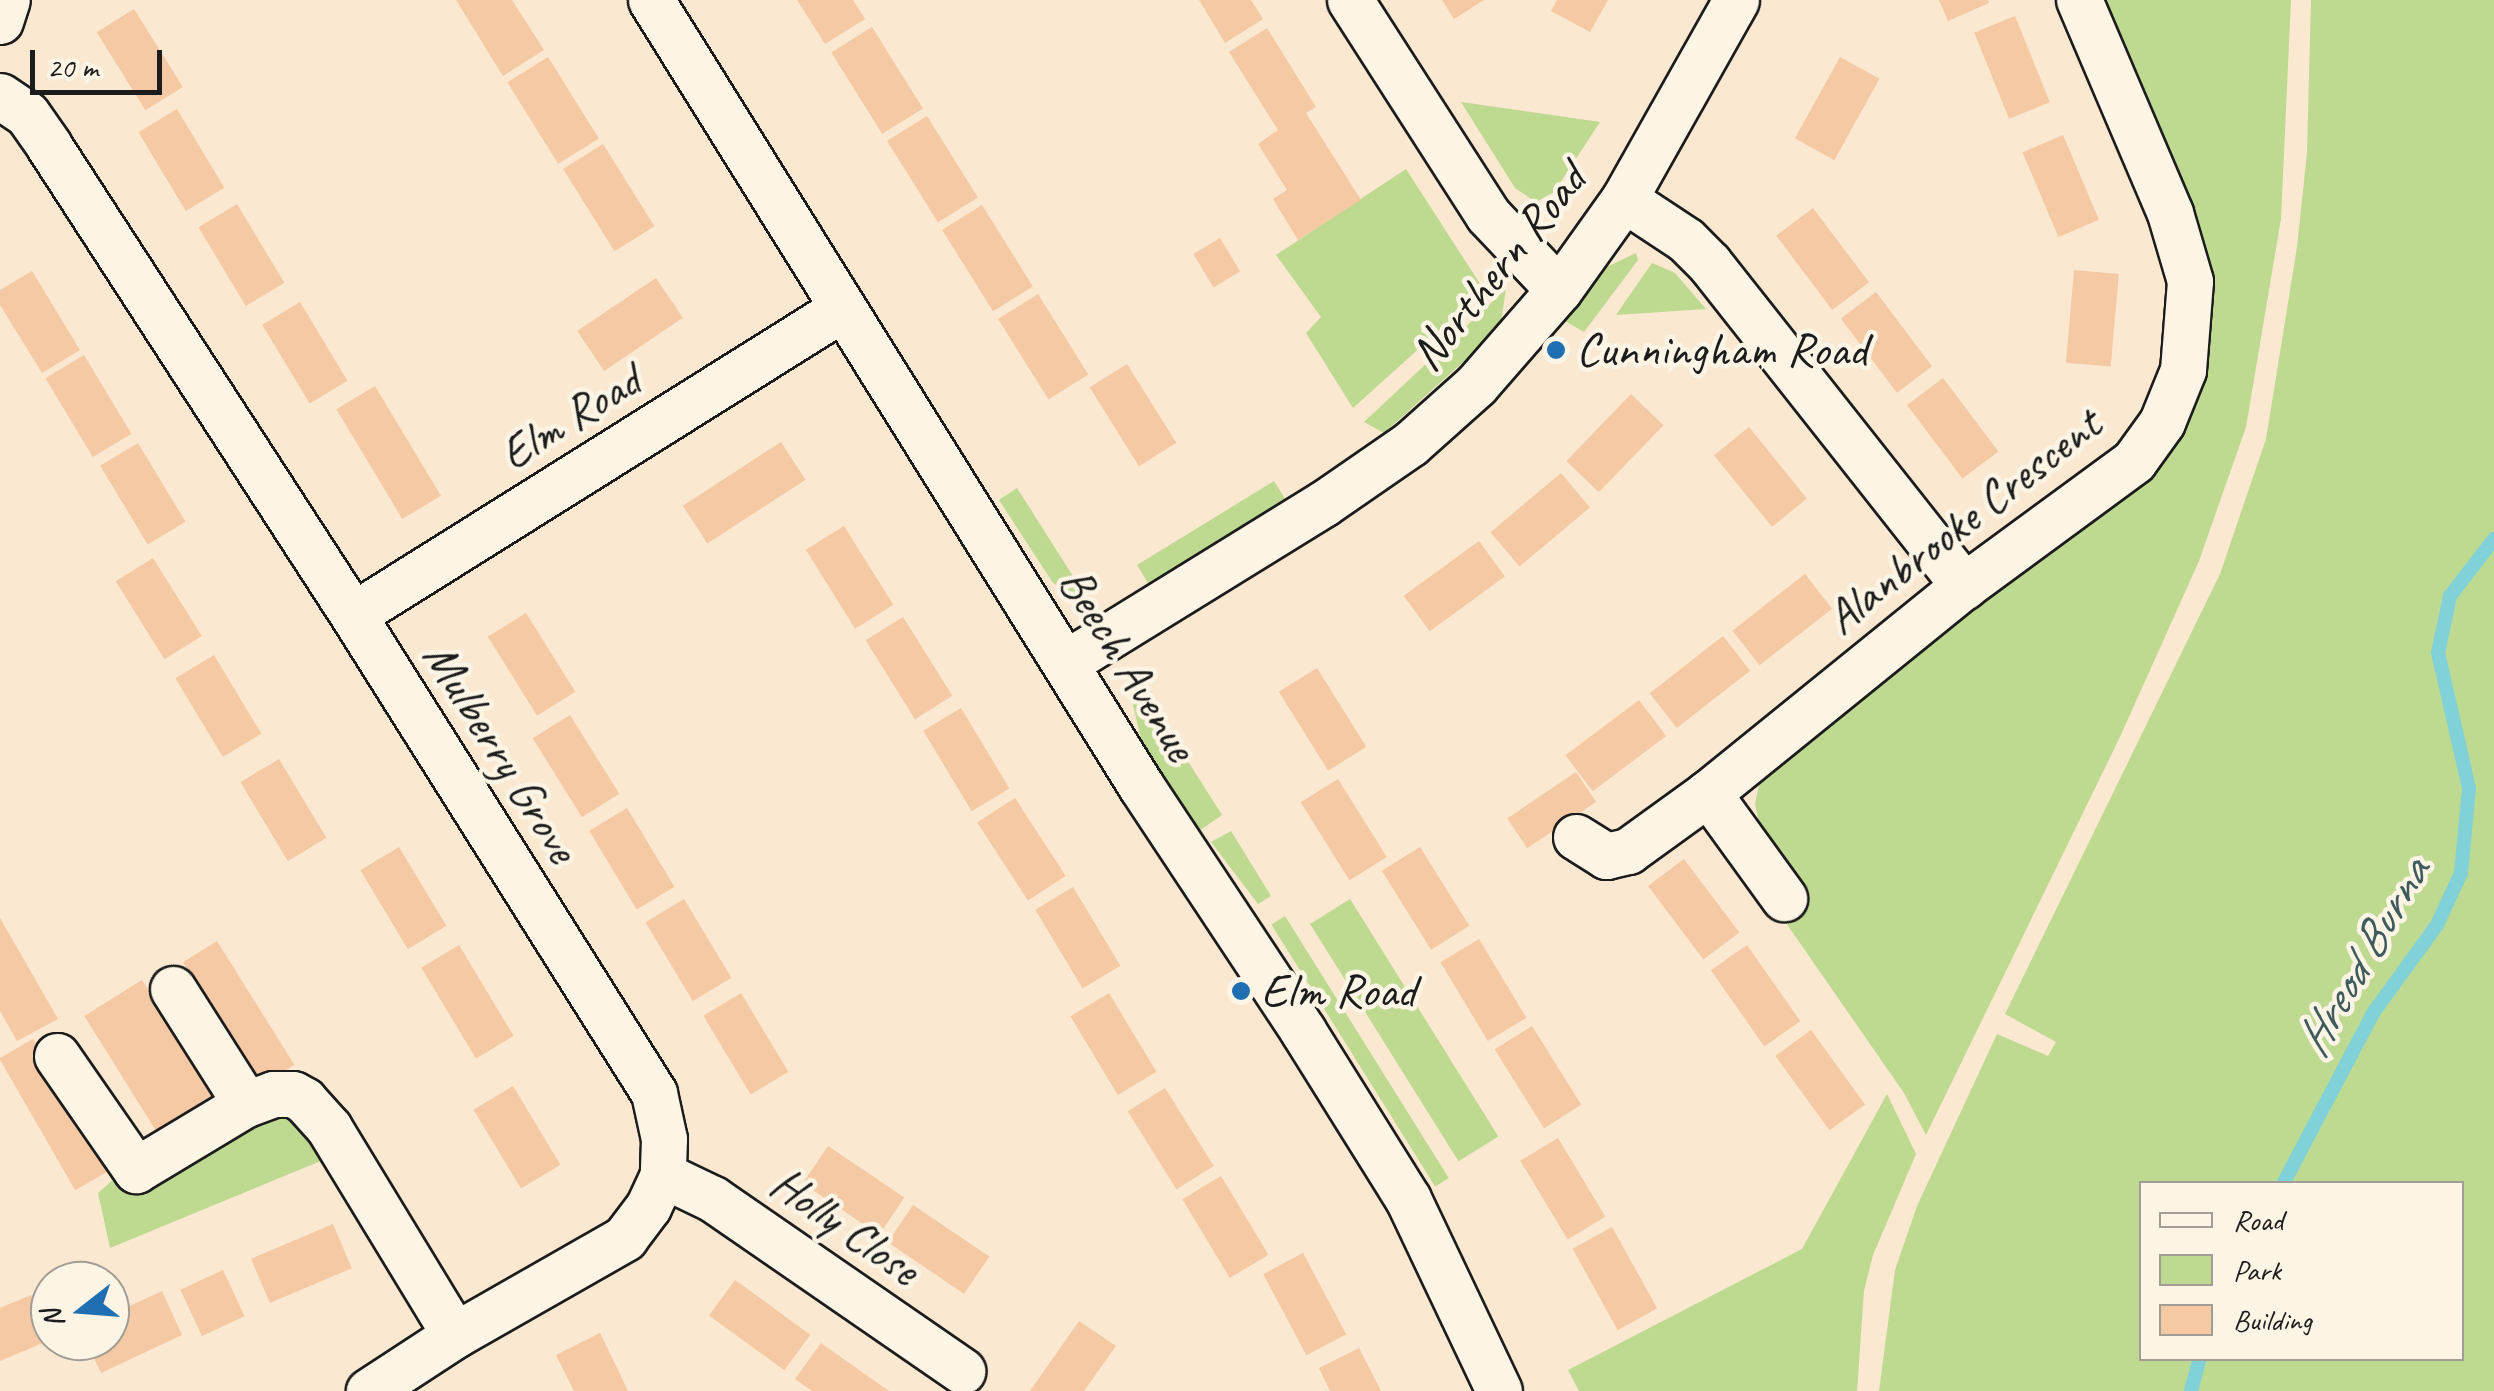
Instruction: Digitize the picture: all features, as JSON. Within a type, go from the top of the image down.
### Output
[{"type":"street","points":[[0,20],[7,0]]},
{"type":"street","name":"Beech Avenue","points":[[651,0],[1141,786],[1304,1031],[1408,1199],[1499,1391]]},
{"type":"street","points":[[1350,0],[1488,215],[1559,290]]},
{"type":"street","name":"Northern Road","points":[[1067,662],[1255,549],[1410,444],[1500,360],[1559,290],[1624,199],[1736,0]]},
{"type":"street","name":"Alanbrooke Crescent","points":[[1576,837],[1606,856],[1616,856],[1708,793],[1964,586],[2134,461],[2162,422],[2183,370],[2190,310],[2184,253],[2078,0]]},
{"type":"street","name":"Mulberry Grove","points":[[0,96],[27,114],[49,146],[353,616],[654,1093],[664,1139],[663,1175]]},
{"type":"street","points":[[1624,199],[1686,240],[1709,263],[1964,586]]},
{"type":"street","name":"Elm Road","points":[[353,616],[843,308]]},
{"type":"street","points":[[1708,793],[1784,898]]},
{"type":"street","points":[[173,989],[246,1104]]},
{"type":"street","points":[[58,1056],[136,1170],[246,1104],[273,1094],[293,1094],[304,1100],[329,1128],[455,1335]]},
{"type":"street","points":[[369,1391],[455,1335],[624,1238],[648,1208],[663,1175]]},
{"type":"street","name":"Holly Close","points":[[663,1175],[713,1199],[962,1371]]},
{"type":"green space","points":[[2097,0],[2291,0],[2281,219],[2246,427],[2199,561],[2119,739],[1926,1135],[1904,1093],[1786,923],[1810,903],[1762,836],[1755,804],[1759,785],[1769,772],[2136,479],[2196,370]]},
{"type":"green space","points":[[2311,0],[2494,0],[2494,1391],[1879,1391],[1895,1270],[1917,1206],[1997,1034],[2048,1056],[2056,1042],[2005,1014],[2220,574],[2266,439],[2297,247],[2307,153]]},
{"type":"green space","points":[[1461,102],[1600,122],[1554,192],[1536,202],[1515,188]]},
{"type":"green space","points":[[1406,169],[1484,290],[1353,408],[1306,333],[1321,317],[1276,255]]},
{"type":"green space","points":[[1636,253],[1638,260],[1584,332],[1565,321],[1607,267]]},
{"type":"green space","points":[[1652,263],[1675,273],[1706,309],[1616,315]]},
{"type":"green space","points":[[1506,289],[1501,322],[1492,336],[1384,433],[1364,422]]},
{"type":"green space","points":[[1274,481],[1287,502],[1148,583],[1137,565]]},
{"type":"green space","points":[[1017,488],[1084,599],[1053,583],[999,500]]},
{"type":"green space","points":[[1137,681],[1222,815],[1199,831],[1142,744],[1133,705]]},
{"type":"green space","points":[[1231,831],[1271,896],[1258,904],[1211,842]]},
{"type":"green space","points":[[1350,899],[1498,1136],[1459,1161],[1310,924]]},
{"type":"green space","points":[[1285,916],[1449,1178],[1435,1187],[1271,924]]},
{"type":"green space","points":[[1887,1094],[1916,1154],[1873,1255],[1864,1291],[1857,1391],[1579,1391],[1568,1370],[1802,1249]]},
{"type":"green space","points":[[289,1109],[328,1158],[110,1248],[98,1193],[114,1179],[128,1183]]},
{"type":"building","points":[[456,0],[512,0],[544,50],[503,76]]},
{"type":"building","points":[[797,0],[853,0],[865,19],[825,44]]},
{"type":"building","points":[[1199,0],[1251,0],[1263,19],[1225,43]]},
{"type":"building","points":[[1442,0],[1484,0],[1454,19]]},
{"type":"building","points":[[1557,0],[1608,0],[1590,32],[1551,11]]},
{"type":"building","points":[[1939,0],[1988,0],[1989,3],[1948,21]]},
{"type":"building","points":[[134,9],[183,87],[145,110],[97,32]]},
{"type":"building","points":[[2015,16],[2050,102],[2009,119],[1974,32]]},
{"type":"building","points":[[872,27],[923,108],[882,134],[831,52]]},
{"type":"building","points":[[1267,28],[1316,107],[1306,113],[1361,200],[1298,240],[1273,199],[1287,190],[1258,144],[1278,130],[1229,52]]},
{"type":"building","points":[[548,57],[599,138],[558,164],[507,82]]},
{"type":"building","points":[[1840,57],[1879,79],[1834,160],[1795,138]]},
{"type":"building","points":[[177,109],[224,188],[186,211],[138,132]]},
{"type":"building","points":[[927,116],[978,197],[938,222],[887,141]]},
{"type":"building","points":[[2063,135],[2099,220],[2058,237],[2022,152]]},
{"type":"building","points":[[603,144],[654,226],[615,251],[563,169]]},
{"type":"building","points":[[237,204],[284,283],[246,306],[198,227]]},
{"type":"building","points":[[982,205],[1033,286],[993,311],[942,230]]},
{"type":"building","points":[[1813,208],[1869,282],[1832,310],[1776,236]]},
{"type":"building","points":[[1220,238],[1240,271],[1214,287],[1193,254]]},
{"type":"building","points":[[2074,270],[2119,274],[2111,367],[2066,363]]},
{"type":"building","points":[[32,271],[80,350],[42,373],[0,305],[0,290]]},
{"type":"building","points":[[656,278],[683,318],[604,371],[577,331]]},
{"type":"building","points":[[1876,292],[1932,366],[1897,393],[1841,318]]},
{"type":"building","points":[[1038,294],[1088,375],[1048,399],[998,319]]},
{"type":"building","points":[[300,302],[347,381],[310,404],[262,325]]},
{"type":"building","points":[[84,355],[131,434],[93,457],[45,378]]},
{"type":"building","points":[[1127,364],[1176,443],[1139,466],[1090,387]]},
{"type":"building","points":[[1943,378],[1998,451],[1962,479],[1907,405]]},
{"type":"building","points":[[375,386],[441,496],[402,519],[336,409]]},
{"type":"building","points":[[1631,394],[1663,425],[1599,492],[1566,461]]},
{"type":"building","points":[[1749,427],[1807,498],[1772,527],[1714,455]]},
{"type":"building","points":[[781,442],[806,480],[707,543],[683,506]]},
{"type":"building","points":[[138,443],[185,522],[148,545],[100,466]]},
{"type":"building","points":[[1561,473],[1590,507],[1519,567],[1491,532]]},
{"type":"building","points":[[844,526],[893,605],[855,629],[806,550]]},
{"type":"building","points":[[1479,541],[1505,577],[1430,631],[1404,596]]},
{"type":"building","points":[[153,558],[202,636],[164,659],[116,581]]},
{"type":"building","points":[[1805,574],[1832,609],[1760,665],[1733,631]]},
{"type":"building","points":[[526,613],[575,692],[537,716],[488,637]]},
{"type":"building","points":[[903,617],[952,696],[915,719],[866,640]]},
{"type":"building","points":[[1723,636],[1750,671],[1677,728],[1650,693]]},
{"type":"building","points":[[214,655],[261,734],[223,757],[175,678]]},
{"type":"building","points":[[1317,668],[1366,747],[1328,771],[1279,692]]},
{"type":"building","points":[[1639,700],[1666,736],[1593,791],[1566,755]]},
{"type":"building","points":[[961,708],[1009,789],[972,811],[923,731]]},
{"type":"building","points":[[570,715],[619,794],[582,817],[533,738]]},
{"type":"building","points":[[279,759],[326,838],[288,861],[240,782]]},
{"type":"building","points":[[1576,772],[1596,802],[1527,848],[1507,818]]},
{"type":"building","points":[[1338,779],[1387,857],[1349,880],[1301,802]]},
{"type":"building","points":[[1015,798],[1066,876],[1028,901],[977,823]]},
{"type":"building","points":[[627,808],[674,887],[637,910],[589,831]]},
{"type":"building","points":[[399,847],[446,926],[408,949],[360,870]]},
{"type":"building","points":[[1420,847],[1469,926],[1431,950],[1382,871]]},
{"type":"building","points":[[1684,859],[1739,932],[1703,960],[1648,886]]},
{"type":"building","points":[[1073,887],[1120,966],[1083,989],[1035,910]]},
{"type":"building","points":[[684,899],[731,978],[693,1001],[645,922]]},
{"type":"building","points":[[0,918],[58,1019],[17,1041],[0,1011]]},
{"type":"building","points":[[1479,939],[1526,1018],[1488,1041],[1440,962]]},
{"type":"building","points":[[217,941],[294,1065],[260,1086],[183,962]]},
{"type":"building","points":[[459,945],[514,1036],[476,1059],[421,968]]},
{"type":"building","points":[[1747,945],[1800,1021],[1764,1046],[1711,970]]},
{"type":"building","points":[[142,980],[221,1106],[163,1142],[84,1016]]},
{"type":"building","points":[[741,993],[788,1072],[751,1095],[703,1016]]},
{"type":"building","points":[[1109,993],[1156,1072],[1118,1095],[1070,1016]]},
{"type":"building","points":[[1532,1026],[1581,1105],[1544,1128],[1495,1049]]},
{"type":"building","points":[[1811,1030],[1865,1104],[1829,1130],[1775,1056]]},
{"type":"building","points":[[33,1039],[109,1171],[75,1190],[0,1060]]},
{"type":"building","points":[[513,1086],[560,1165],[521,1189],[474,1110]]},
{"type":"building","points":[[1165,1088],[1214,1166],[1176,1189],[1128,1111]]},
{"type":"building","points":[[1558,1138],[1605,1217],[1568,1240],[1520,1161]]},
{"type":"building","points":[[828,1146],[904,1197],[879,1235],[803,1183]]},
{"type":"building","points":[[1221,1176],[1268,1255],[1230,1278],[1182,1199]]},
{"type":"building","points":[[913,1205],[989,1256],[964,1294],[888,1242]]},
{"type":"building","points":[[333,1224],[352,1268],[270,1303],[251,1259]]},
{"type":"building","points":[[1612,1227],[1657,1308],[1618,1330],[1573,1249]]},
{"type":"building","points":[[1303,1253],[1346,1334],[1306,1355],[1263,1274]]},
{"type":"building","points":[[223,1270],[245,1316],[202,1336],[180,1290]]},
{"type":"building","points":[[735,1280],[810,1335],[784,1370],[709,1316]]},
{"type":"building","points":[[162,1291],[182,1335],[130,1359],[130,1306]]},
{"type":"building","points":[[30,1295],[30,1348],[0,1361],[0,1308]]},
{"type":"building","points":[[1079,1321],[1116,1346],[1084,1391],[1030,1391]]},
{"type":"building","points":[[600,1333],[628,1391],[574,1391],[556,1355]]},
{"type":"building","points":[[821,1343],[889,1391],[812,1391],[795,1379]]},
{"type":"building","points":[[1359,1348],[1381,1391],[1330,1391],[1319,1368]]},
{"type":"building","points":[[95,1361],[127,1361],[101,1373]]},
{"type":"waterway","name":"Hreod Burna","points":[[2285,1181],[2373,1013],[2437,925],[2461,873],[2469,788],[2438,653],[2450,596],[2494,539]]},
{"type":"waterway","name":"Hreod Burna","points":[[2191,1391],[2199,1361]]},
{"type":"place","name":"Cunningham Road","points":[[1556,350]]},
{"type":"place","name":"Elm Road","points":[[1241,991]]}]
